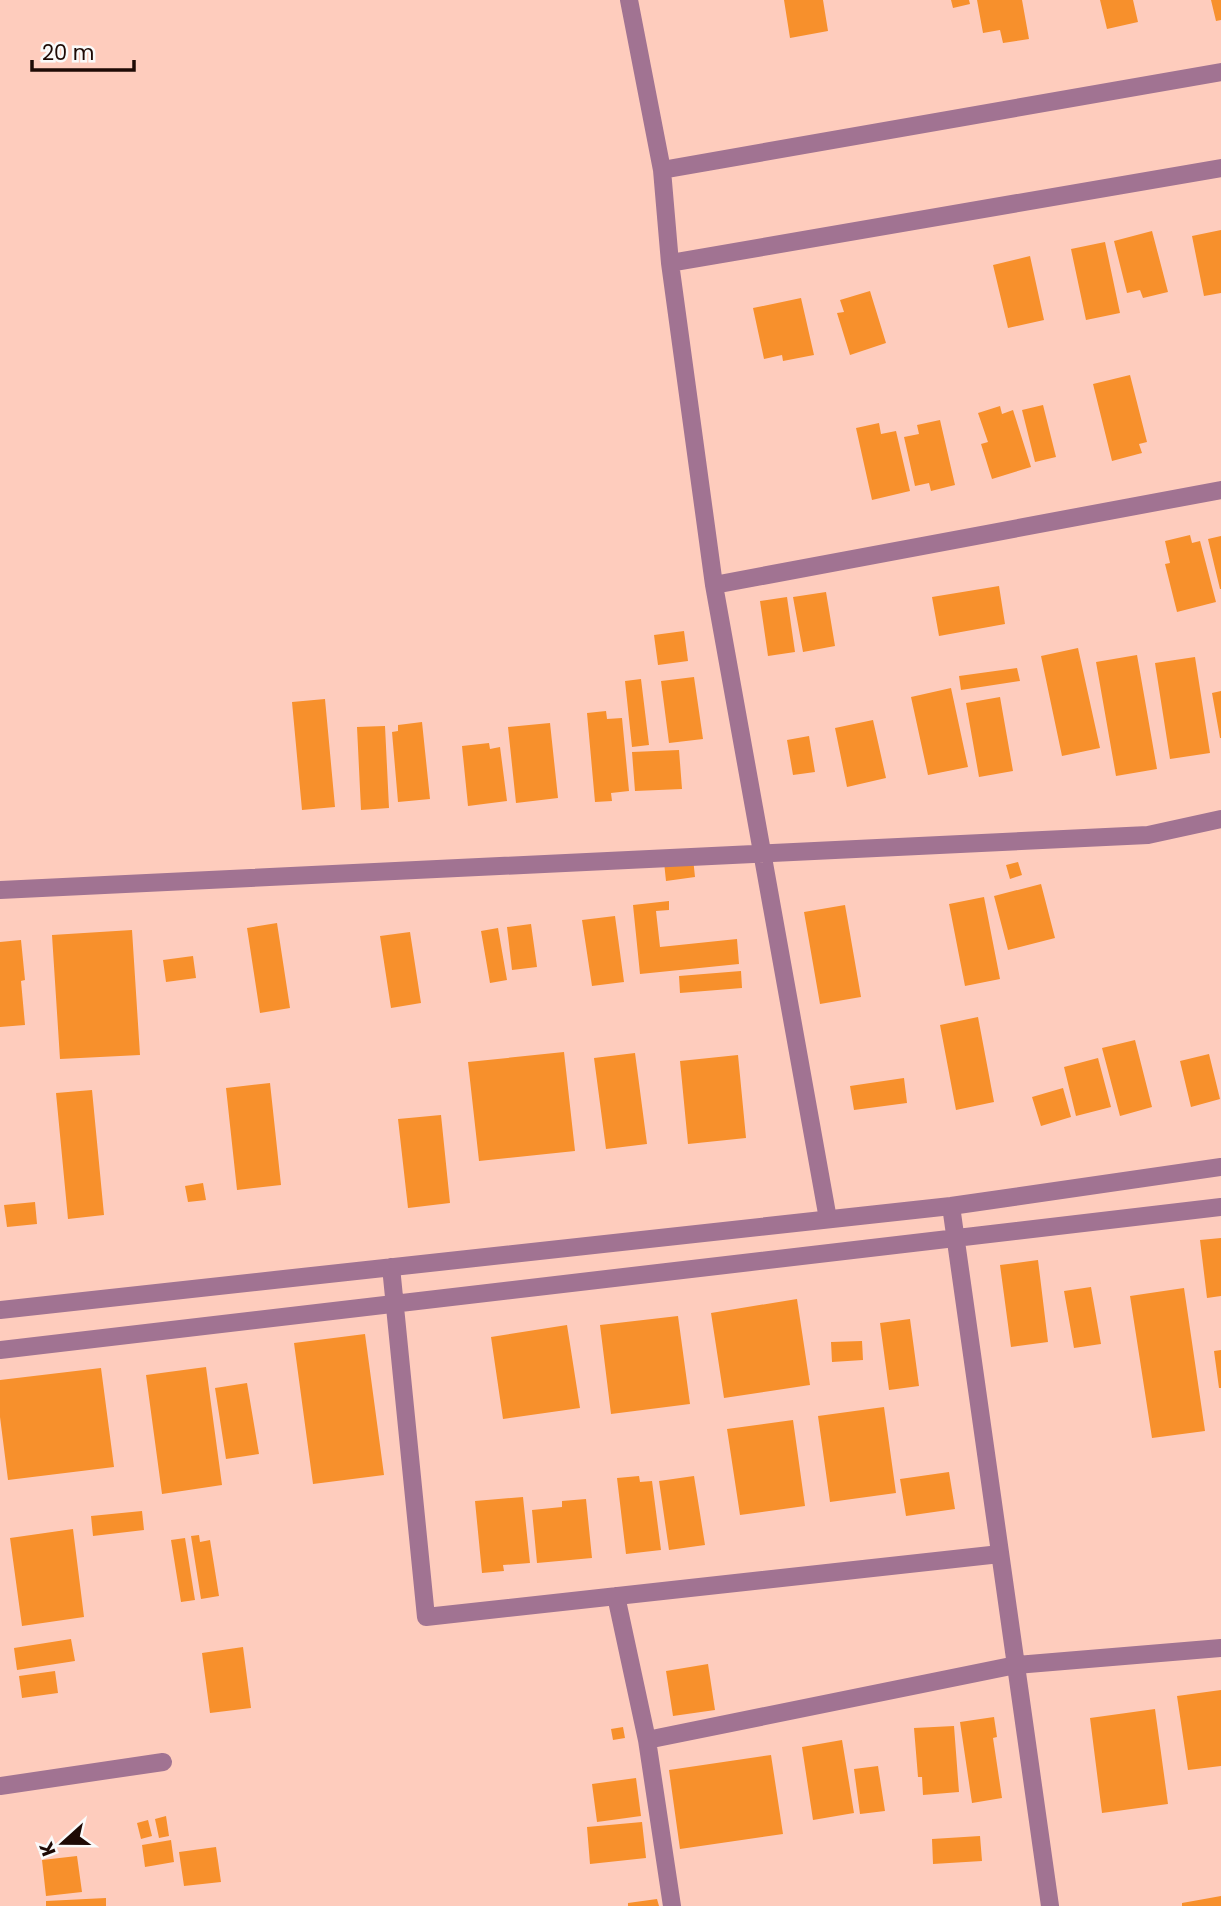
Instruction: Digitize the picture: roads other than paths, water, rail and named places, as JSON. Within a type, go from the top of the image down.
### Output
[{"type":"street","points":[[629,0],[662,170],[670,263],[714,585],[828,1219]]},
{"type":"street","points":[[662,170],[1221,72]]},
{"type":"street","points":[[670,263],[1221,168]]},
{"type":"street","points":[[714,585],[1221,490]]},
{"type":"street","points":[[0,890],[1148,835],[1221,819]]},
{"type":"street","points":[[0,1310],[951,1206],[1221,1167]]},
{"type":"street","points":[[951,1206],[1050,1906]]},
{"type":"street","points":[[0,1350],[1221,1207]]},
{"type":"street","points":[[391,1267],[426,1617],[1000,1554]]},
{"type":"street","points":[[616,1597],[647,1740],[672,1906]]},
{"type":"street","points":[[647,1740],[1016,1665],[1221,1648]]},
{"type":"street","points":[[0,1786],[163,1762]]}]
